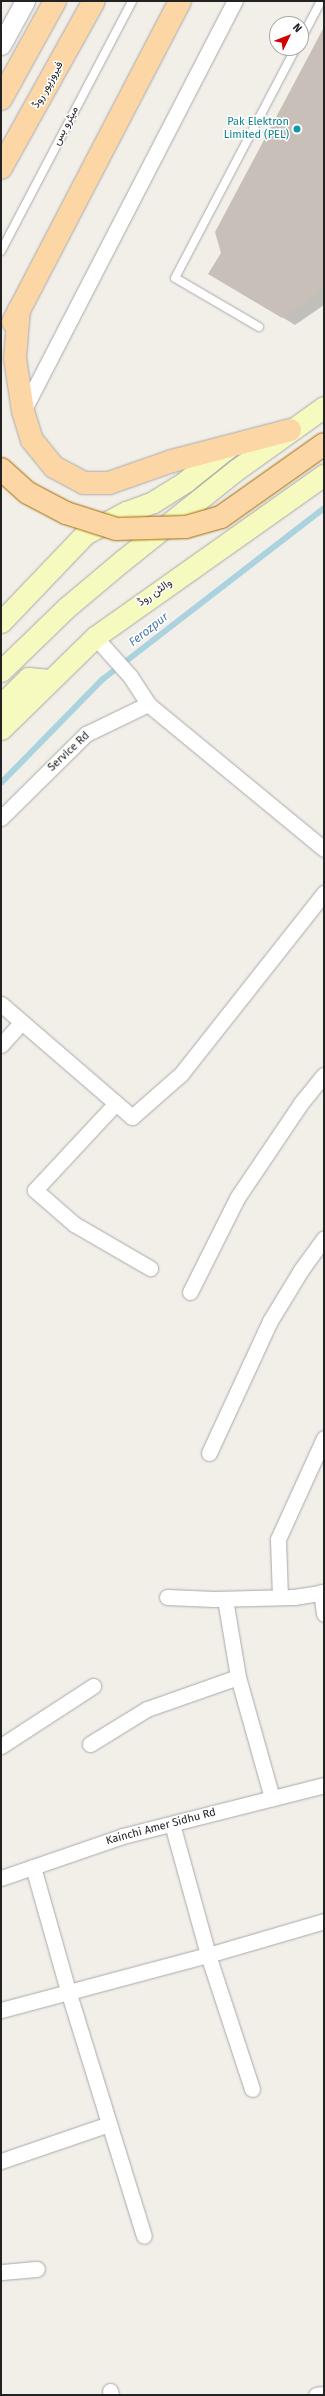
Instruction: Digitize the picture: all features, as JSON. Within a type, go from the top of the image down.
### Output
[{"type":"main road","points":[[1,99],[55,1]]},
{"type":"main road","name":"فیروزپور روڈ","points":[[1,168],[94,1]]},
{"type":"main road","points":[[1,344],[180,1]]},
{"type":"main road","points":[[19,310],[15,358],[23,411],[32,440],[54,467],[84,483],[109,483],[172,461],[290,430]]},
{"type":"main road","points":[[1,671],[66,608],[122,561],[290,430],[324,407]]},
{"type":"main road","points":[[1,469],[28,493],[66,513],[116,529],[186,527],[221,517],[324,444]]},
{"type":"main road","points":[[1,622],[85,534],[126,512],[153,502],[186,481],[230,446]]},
{"type":"main road","name":"والٹن روڈ","points":[[1,729],[95,637],[324,475]]},
{"type":"main road","points":[[1,705],[28,678],[50,680]]},
{"type":"street","points":[[1,45],[25,1]]},
{"type":"street","points":[[23,411],[235,1]]},
{"type":"street","points":[[95,637],[130,676],[148,704],[324,849]]},
{"type":"street","name":"Service Rd","points":[[1,818],[86,734],[148,704]]},
{"type":"street","points":[[1,1004],[132,1117],[180,1074],[324,893]]},
{"type":"street","points":[[1,1045],[22,1022]]},
{"type":"street","points":[[190,1292],[237,1198],[301,1103],[324,1075]]},
{"type":"street","points":[[116,1103],[35,1190],[74,1224],[150,1268]]},
{"type":"street","points":[[209,1453],[270,1321],[301,1270],[324,1238]]},
{"type":"street","points":[[280,1597],[278,1539],[324,1438]]},
{"type":"street","points":[[167,1597],[225,1599],[280,1597],[323,1592],[324,1614]]},
{"type":"street","points":[[225,1599],[238,1677],[272,1798]]},
{"type":"street","points":[[90,1744],[147,1709],[238,1677]]},
{"type":"street","points":[[1,1746],[93,1686]]},
{"type":"street","name":"Kainchi Amer Sidhu Rd","points":[[1,1878],[123,1836],[324,1784]]},
{"type":"street","points":[[172,1824],[208,1955],[252,2089]]},
{"type":"street","points":[[33,1867],[69,1994],[144,2236]]},
{"type":"street","points":[[1,2010],[69,1994],[324,1921]]},
{"type":"street","points":[[1,2161],[109,2124]]},
{"type":"street","points":[[1,2272],[37,2269]]},
{"type":"street","points":[[316,2395],[324,2394]]},
{"type":"lane","name":"میٹرو بس","points":[[1,251],[132,1]]},
{"type":"lane","points":[[309,24],[321,1]]},
{"type":"lane","points":[[259,327],[175,278],[292,56]]},
{"type":"building","name":"Pak Elektron Limited (PEL)","points":[[324,27],[324,289],[282,318],[208,274],[221,253],[215,232]]},
{"type":"waterway","name":"Ferozpur","points":[[1,783],[103,679],[324,508]]},
{"type":"place","name":"Pak Elektron Limited (PEL)","points":[[297,129]]}]
